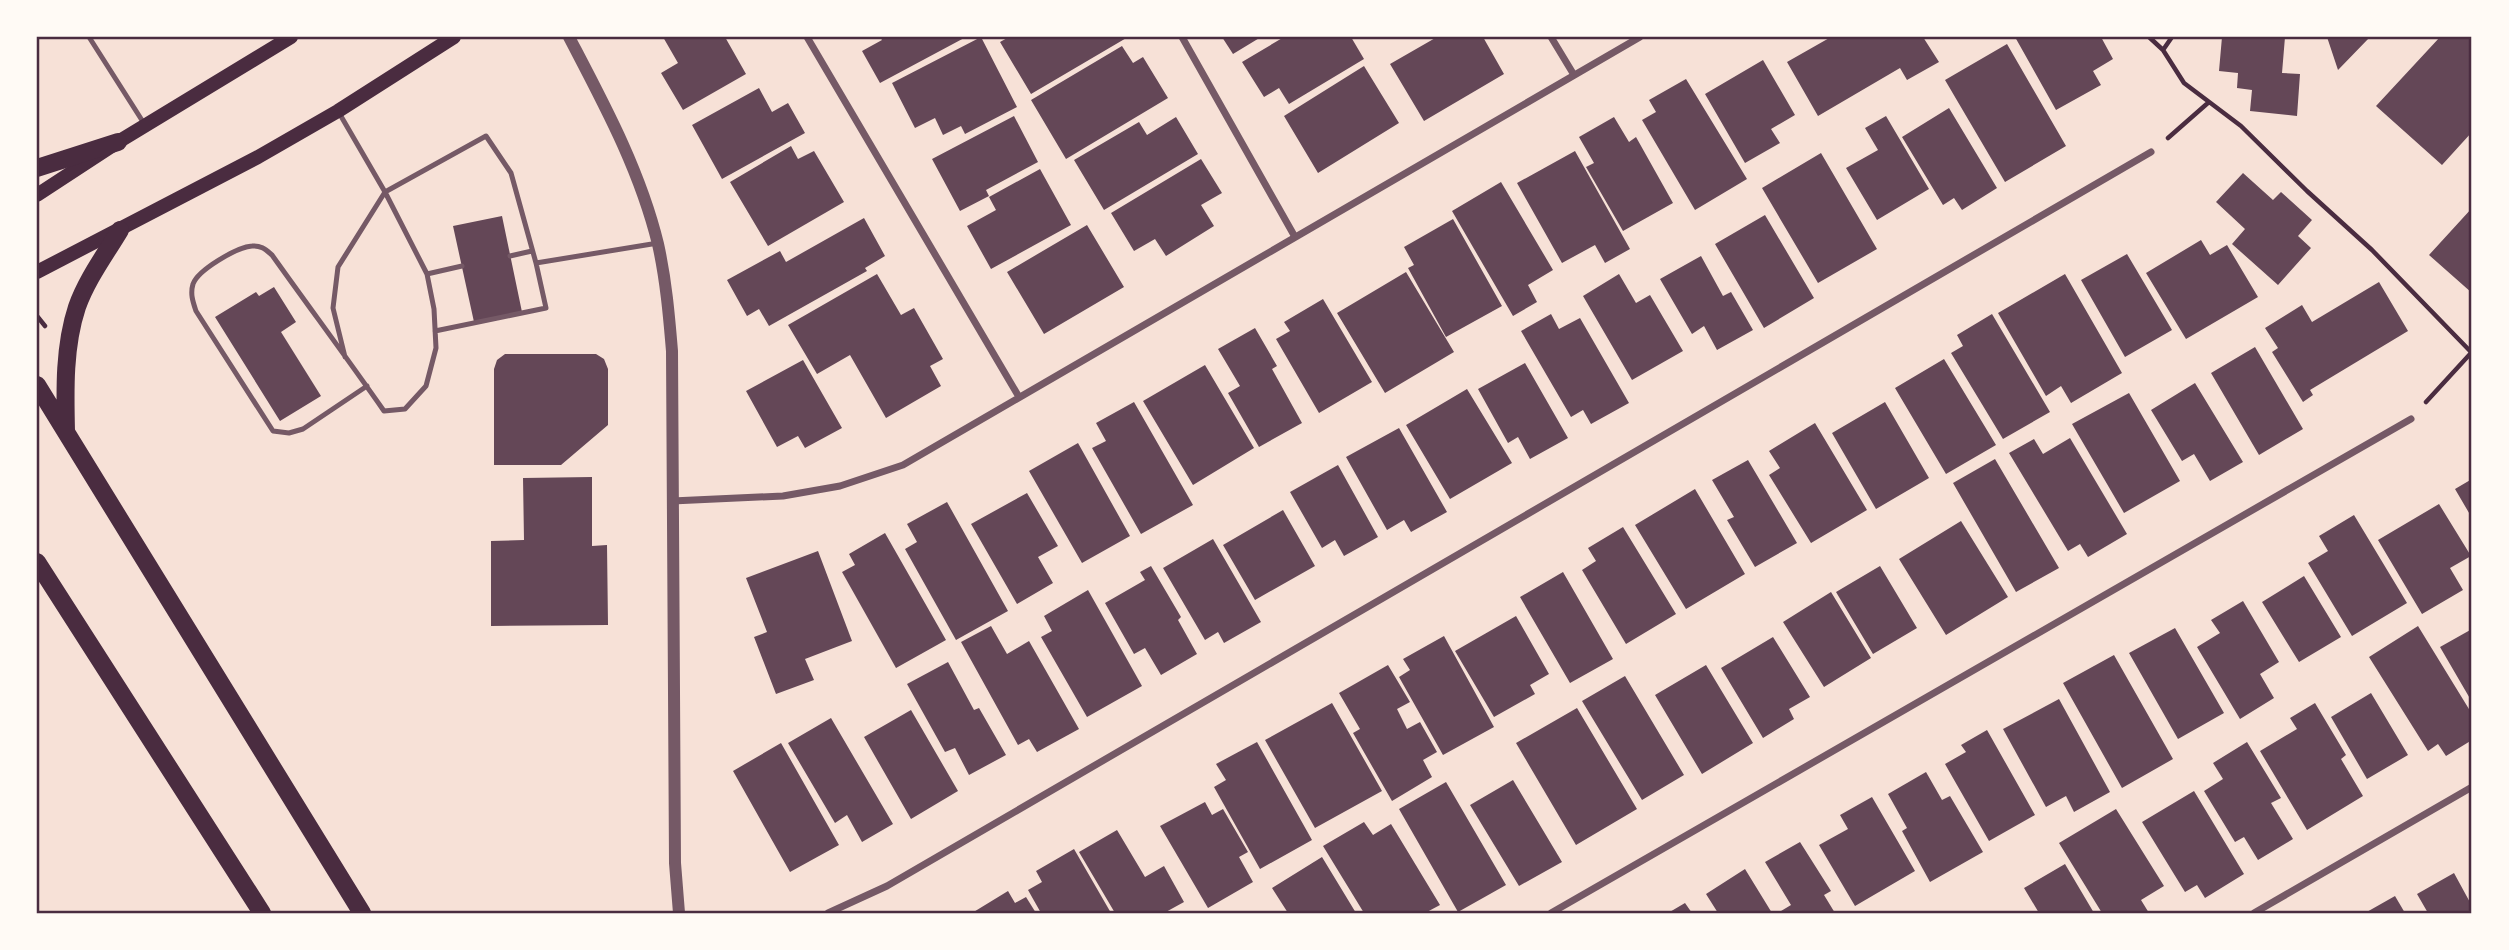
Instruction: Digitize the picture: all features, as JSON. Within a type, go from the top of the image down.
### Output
[{"type":"main road","points":[[37,195],[145,125],[292,37]]},
{"type":"main road","points":[[37,272],[258,157],[338,111],[454,37]]},
{"type":"main road","points":[[37,168],[118,142]]},
{"type":"main road","points":[[66,435],[67,365],[77,306],[89,279],[120,230]]},
{"type":"main road","points":[[37,385],[362,913]]},
{"type":"main road","points":[[38,566],[262,913]]},
{"type":"street","points":[[569,37],[618,131],[641,190],[658,243],[667,292],[672,351],[675,863],[679,913]]},
{"type":"street","points":[[807,37],[1019,397]]},
{"type":"street","points":[[1182,37],[1295,237]]},
{"type":"street","points":[[1551,37],[1574,75]]},
{"type":"street","points":[[673,501],[783,496],[840,486],[903,465],[1640,37]]},
{"type":"street","points":[[828,913],[887,886],[2151,152]]},
{"type":"street","points":[[1551,913],[2411,419]]},
{"type":"street","points":[[2254,913],[2472,787]]},
{"type":"lane","points":[[89,37],[145,125]]},
{"type":"lane","points":[[338,111],[385,192],[427,274],[434,309],[436,348],[426,386],[405,409],[384,411],[367,386],[346,360],[272,255],[262,247],[240,249],[200,272],[191,293],[196,311],[273,431],[289,433],[303,429],[367,386]]},
{"type":"lane","points":[[346,360],[333,308],[338,267],[385,192],[486,136],[511,173],[546,308],[435,331]]},
{"type":"lane","points":[[536,263],[658,243]]},
{"type":"lane","points":[[510,256],[532,251]]},
{"type":"lane","points":[[427,274],[462,267]]},
{"type":"path","points":[[2149,37],[2163,50],[2184,83],[2241,127],[2372,250],[2472,353],[2411,419]]},
{"type":"path","points":[[2163,50],[2172,37]]},
{"type":"path","points":[[2151,152],[2209,102]]},
{"type":"building","points":[[663,37],[725,37],[746,74],[683,110],[661,73],[678,63]]},
{"type":"building","points":[[880,37],[966,37],[880,83],[862,51],[882,40]]},
{"type":"building","points":[[981,37],[1017,107],[965,134],[961,126],[943,135],[935,118],[915,128],[892,83]]},
{"type":"building","points":[[1009,37],[1128,37],[1031,94],[1000,42]]},
{"type":"building","points":[[1222,37],[1261,37],[1233,54]]},
{"type":"building","points":[[1284,37],[1351,37],[1364,59],[1289,104],[1279,88],[1264,97],[1242,62]]},
{"type":"building","points":[[1437,37],[1483,37],[1504,74],[1424,121],[1390,64]]},
{"type":"building","points":[[1831,37],[1923,37],[1939,62],[1907,80],[1900,68],[1818,116],[1787,62]]},
{"type":"building","points":[[2015,37],[2101,37],[2113,59],[2093,71],[2101,85],[2056,110]]},
{"type":"building","points":[[2222,37],[2285,37],[2282,73],[2300,74],[2297,116],[2250,111],[2252,90],[2237,88],[2238,73],[2219,71]]},
{"type":"building","points":[[2327,37],[2370,37],[2338,70]]},
{"type":"building","points":[[2440,37],[2472,37],[2472,132],[2442,165],[2376,106]]},
{"type":"building","points":[[2007,44],[2066,146],[2005,182],[1945,80]]},
{"type":"building","points":[[1122,46],[1133,63],[1143,57],[1168,98],[1066,159],[1031,100]]},
{"type":"building","points":[[1763,60],[1795,115],[1771,129],[1780,143],[1745,163],[1705,94]]},
{"type":"building","points":[[1364,66],[1399,123],[1318,173],[1284,116]]},
{"type":"building","points":[[1686,79],[1747,179],[1695,210],[1642,120],[1656,112],[1649,100]]},
{"type":"building","points":[[759,88],[772,112],[788,103],[805,133],[722,179],[692,125]]},
{"type":"building","points":[[1949,108],[1997,188],[1962,210],[1954,198],[1943,205],[1902,137]]},
{"type":"building","points":[[1014,116],[1038,162],[986,190],[989,196],[960,211],[932,159]]},
{"type":"building","points":[[1886,116],[1929,189],[1877,220],[1846,168],[1878,150],[1865,128]]},
{"type":"building","points":[[1176,117],[1198,154],[1104,210],[1074,160],[1139,122],[1147,135]]},
{"type":"building","points":[[1614,117],[1629,142],[1636,137],[1673,203],[1623,231],[1586,167],[1594,163],[1579,137]]},
{"type":"building","points":[[791,146],[798,159],[814,151],[844,202],[768,246],[730,182]]},
{"type":"building","points":[[1575,151],[1630,249],[1605,263],[1595,245],[1562,263],[1517,183]]},
{"type":"building","points":[[1821,153],[1877,249],[1818,283],[1762,188]]},
{"type":"building","points":[[1201,159],[1222,193],[1201,205],[1214,226],[1166,256],[1155,239],[1134,251],[1111,213]]},
{"type":"building","points":[[1040,169],[1071,225],[991,269],[967,226],[996,210],[989,197]]},
{"type":"building","points":[[2243,173],[2273,200],[2281,192],[2312,220],[2298,236],[2311,248],[2278,285],[2232,244],[2245,229],[2216,202]]},
{"type":"building","points":[[1501,182],[1553,270],[1528,285],[1537,302],[1513,316],[1452,211]]},
{"type":"building","points":[[2472,208],[2472,293],[2429,255]]},
{"type":"building","points":[[1765,215],[1814,298],[1764,328],[1715,244]]},
{"type":"building","points":[[502,216],[522,312],[474,322],[453,226]]},
{"type":"building","points":[[864,218],[885,256],[865,268],[867,271],[769,326],[759,309],[747,316],[727,280],[780,251],[786,262]]},
{"type":"building","points":[[1453,219],[1502,306],[1446,337],[1408,268],[1414,265],[1404,247]]},
{"type":"building","points":[[1087,225],[1124,287],[1044,334],[1007,272]]},
{"type":"building","points":[[2201,240],[2210,255],[2227,245],[2258,297],[2186,339],[2146,273]]},
{"type":"building","points":[[2127,254],[2172,330],[2125,357],[2081,280]]},
{"type":"building","points":[[1701,256],[1723,296],[1731,292],[1753,330],[1717,350],[1704,326],[1692,334],[1660,279]]},
{"type":"building","points":[[1406,272],[1454,352],[1385,393],[1337,313]]},
{"type":"building","points":[[877,274],[901,315],[914,308],[943,359],[930,366],[941,386],[886,418],[850,355],[817,374],[788,325]]},
{"type":"building","points":[[1619,274],[1636,303],[1650,295],[1683,351],[1632,380],[1583,296]]},
{"type":"building","points":[[2065,274],[2122,373],[2071,403],[2061,386],[2046,396],[1998,313]]},
{"type":"building","points":[[2379,282],[2408,331],[2310,390],[2313,395],[2303,402],[2272,352],[2278,348],[2265,328],[2302,305],[2312,322]]},
{"type":"building","points":[[274,287],[296,322],[281,332],[321,396],[280,421],[215,317],[256,292],[259,296]]},
{"type":"building","points":[[1323,299],[1372,382],[1319,413],[1276,339],[1290,331],[1284,322]]},
{"type":"building","points":[[1551,314],[1559,329],[1580,318],[1629,403],[1591,424],[1583,410],[1571,417],[1521,331]]},
{"type":"building","points":[[1992,314],[2050,412],[2003,439],[1951,353],[1963,346],[1957,335]]},
{"type":"building","points":[[1255,328],[1277,366],[1272,369],[1302,423],[1259,447],[1228,393],[1240,386],[1218,349]]},
{"type":"building","points":[[2255,347],[2303,429],[2259,455],[2211,373]]},
{"type":"building","points":[[505,354],[596,354],[604,359],[608,369],[608,425],[561,465],[494,465],[494,369],[497,360]]},
{"type":"building","points":[[1944,359],[1996,445],[1946,474],[1895,388]]},
{"type":"building","points":[[803,360],[842,428],[805,448],[798,436],[777,447],[746,391]]},
{"type":"building","points":[[1525,363],[1568,438],[1530,459],[1518,437],[1508,443],[1478,389]]},
{"type":"building","points":[[1205,365],[1254,448],[1193,485],[1143,401]]},
{"type":"building","points":[[2195,383],[2243,462],[2210,481],[2194,454],[2182,461],[2151,410]]},
{"type":"building","points":[[1467,389],[1512,463],[1450,499],[1406,425]]},
{"type":"building","points":[[2129,393],[2180,481],[2124,513],[2072,424]]},
{"type":"building","points":[[1134,402],[1193,505],[1141,534],[1092,448],[1106,441],[1096,423]]},
{"type":"building","points":[[1885,402],[1929,478],[1876,509],[1832,433]]},
{"type":"building","points":[[1815,423],[1867,510],[1811,543],[1769,475],[1780,468],[1769,451]]},
{"type":"building","points":[[1399,428],[1447,512],[1411,532],[1404,520],[1387,530],[1346,457]]},
{"type":"building","points":[[2070,438],[2127,534],[2088,557],[2080,544],[2068,551],[2009,453],[2034,439],[2043,454]]},
{"type":"building","points":[[1078,443],[1130,536],[1082,563],[1029,471]]},
{"type":"building","points":[[1995,459],[2059,568],[2016,592],[1953,483]]},
{"type":"building","points":[[1748,460],[1797,543],[1755,567],[1727,520],[1734,517],[1712,480]]},
{"type":"building","points":[[1338,465],[1378,537],[1344,556],[1335,540],[1322,548],[1290,492]]},
{"type":"building","points":[[592,477],[592,546],[607,545],[608,625],[491,626],[491,541],[524,540],[523,478]]},
{"type":"building","points":[[2472,479],[2472,518],[2455,489]]},
{"type":"building","points":[[1695,489],[1745,574],[1686,609],[1635,525]]},
{"type":"building","points":[[1027,493],[1058,546],[1038,557],[1053,583],[1017,604],[971,524]]},
{"type":"building","points":[[947,502],[1008,611],[956,640],[905,549],[917,542],[907,524]]},
{"type":"building","points":[[2439,504],[2471,556],[2450,568],[2463,590],[2422,614],[2378,540]]},
{"type":"building","points":[[1283,510],[1315,566],[1255,600],[1223,545]]},
{"type":"building","points":[[2354,515],[2407,603],[2352,636],[2308,563],[2328,551],[2319,536]]},
{"type":"building","points":[[1961,521],[2008,597],[1946,635],[1899,559]]},
{"type":"building","points":[[1623,527],[1676,614],[1626,644],[1582,570],[1596,561],[1588,548]]},
{"type":"building","points":[[885,533],[946,640],[896,668],[842,572],[855,565],[849,554]]},
{"type":"building","points":[[1213,539],[1261,622],[1224,643],[1218,632],[1205,640],[1163,568]]},
{"type":"building","points":[[818,551],[852,641],[805,659],[814,680],[776,694],[754,637],[767,632],[746,578]]},
{"type":"building","points":[[1151,566],[1181,617],[1178,620],[1197,654],[1161,675],[1145,648],[1134,654],[1105,603],[1145,580],[1140,572]]},
{"type":"building","points":[[1880,566],[1917,628],[1873,654],[1836,592]]},
{"type":"building","points":[[1563,572],[1613,659],[1570,683],[1520,597]]},
{"type":"building","points":[[2304,576],[2341,637],[2299,662],[2262,602]]},
{"type":"building","points":[[1088,590],[1142,686],[1087,717],[1041,637],[1052,631],[1044,616]]},
{"type":"building","points":[[1831,592],[1871,658],[1824,687],[1783,622]]},
{"type":"building","points":[[2243,601],[2279,662],[2260,674],[2274,698],[2240,719],[2197,647],[2220,633],[2211,620]]},
{"type":"building","points":[[1516,616],[1549,674],[1530,685],[1535,694],[1494,717],[1455,651]]},
{"type":"building","points":[[991,626],[1007,654],[1029,641],[1079,729],[1037,752],[1029,739],[1018,745],[961,642]]},
{"type":"building","points":[[2418,626],[2472,714],[2472,740],[2446,756],[2438,744],[2428,751],[2369,657]]},
{"type":"building","points":[[2175,628],[2224,713],[2178,739],[2129,653]]},
{"type":"building","points":[[2472,629],[2472,702],[2440,647]]},
{"type":"building","points":[[1444,636],[1494,727],[1443,755],[1399,677],[1410,670],[1403,659]]},
{"type":"building","points":[[1773,637],[1810,697],[1789,709],[1794,719],[1763,738],[1721,668]]},
{"type":"building","points":[[2114,655],[2173,759],[2122,788],[2063,683]]},
{"type":"building","points":[[948,662],[974,710],[979,708],[1006,755],[969,775],[955,748],[945,752],[907,684]]},
{"type":"building","points":[[1388,665],[1410,702],[1397,709],[1407,729],[1420,722],[1437,752],[1423,760],[1432,777],[1392,801],[1353,733],[1360,729],[1339,693]]},
{"type":"building","points":[[1706,665],[1753,743],[1702,774],[1655,695]]},
{"type":"building","points":[[1625,676],[1684,775],[1642,800],[1582,701]]},
{"type":"building","points":[[2371,693],[2408,755],[2367,779],[2331,717]]},
{"type":"building","points":[[2059,699],[2110,792],[2074,812],[2066,796],[2046,807],[2003,729]]},
{"type":"building","points":[[1332,703],[1382,791],[1315,828],[1265,740]]},
{"type":"building","points":[[2315,703],[2346,755],[2341,759],[2363,796],[2307,830],[2260,751],[2297,729],[2290,718]]},
{"type":"building","points":[[1577,708],[1637,809],[1576,845],[1516,743]]},
{"type":"building","points":[[911,710],[958,791],[911,819],[864,737]]},
{"type":"building","points":[[831,718],[893,824],[862,842],[847,815],[835,823],[788,743]]},
{"type":"building","points":[[1987,730],[2035,815],[1989,841],[1945,764],[1966,752],[1961,745]]},
{"type":"building","points":[[1257,742],[1312,840],[1260,869],[1214,787],[1226,780],[1216,764]]},
{"type":"building","points":[[2247,742],[2281,798],[2271,803],[2293,839],[2258,860],[2244,837],[2235,842],[2204,791],[2223,779],[2213,763]]},
{"type":"building","points":[[781,743],[839,845],[790,872],[733,771]]},
{"type":"building","points":[[1926,772],[1942,800],[1950,796],[1983,852],[1930,882],[1902,831],[1907,828],[1888,794]]},
{"type":"building","points":[[1513,780],[1562,862],[1519,886],[1470,805]]},
{"type":"building","points":[[1446,782],[1506,885],[1458,912],[1399,809]]},
{"type":"building","points":[[2194,791],[2244,874],[2205,898],[2197,885],[2185,892],[2142,822]]},
{"type":"building","points":[[1872,797],[1915,871],[1855,906],[1819,845],[1848,829],[1840,815]]},
{"type":"building","points":[[1205,802],[1212,815],[1223,809],[1248,852],[1239,857],[1253,882],[1208,908],[1160,826]]},
{"type":"building","points":[[2116,809],[2164,886],[2141,900],[2149,913],[2102,913],[2059,843]]},
{"type":"building","points":[[1364,822],[1373,835],[1391,824],[1440,905],[1425,913],[1364,913],[1323,846]]},
{"type":"building","points":[[1117,830],[1145,877],[1164,866],[1184,902],[1164,913],[1115,913],[1079,852]]},
{"type":"building","points":[[1800,842],[1831,891],[1824,895],[1835,913],[1781,911],[1791,905],[1765,862]]},
{"type":"building","points":[[1074,849],[1111,913],[1041,913],[1028,890],[1042,882],[1036,871]]},
{"type":"building","points":[[1322,857],[1356,913],[1288,913],[1272,888]]},
{"type":"building","points":[[2065,864],[2094,913],[2039,913],[2024,888]]},
{"type":"building","points":[[1745,869],[1772,913],[1718,913],[1706,894]]},
{"type":"building","points":[[2454,873],[2472,906],[2472,913],[2428,913],[2417,894]]},
{"type":"building","points":[[1008,891],[1015,903],[1026,897],[1036,913],[972,913]]},
{"type":"building","points":[[2395,896],[2405,913],[2365,913]]},
{"type":"building","points":[[1685,903],[1692,913],[1668,913]]}]
